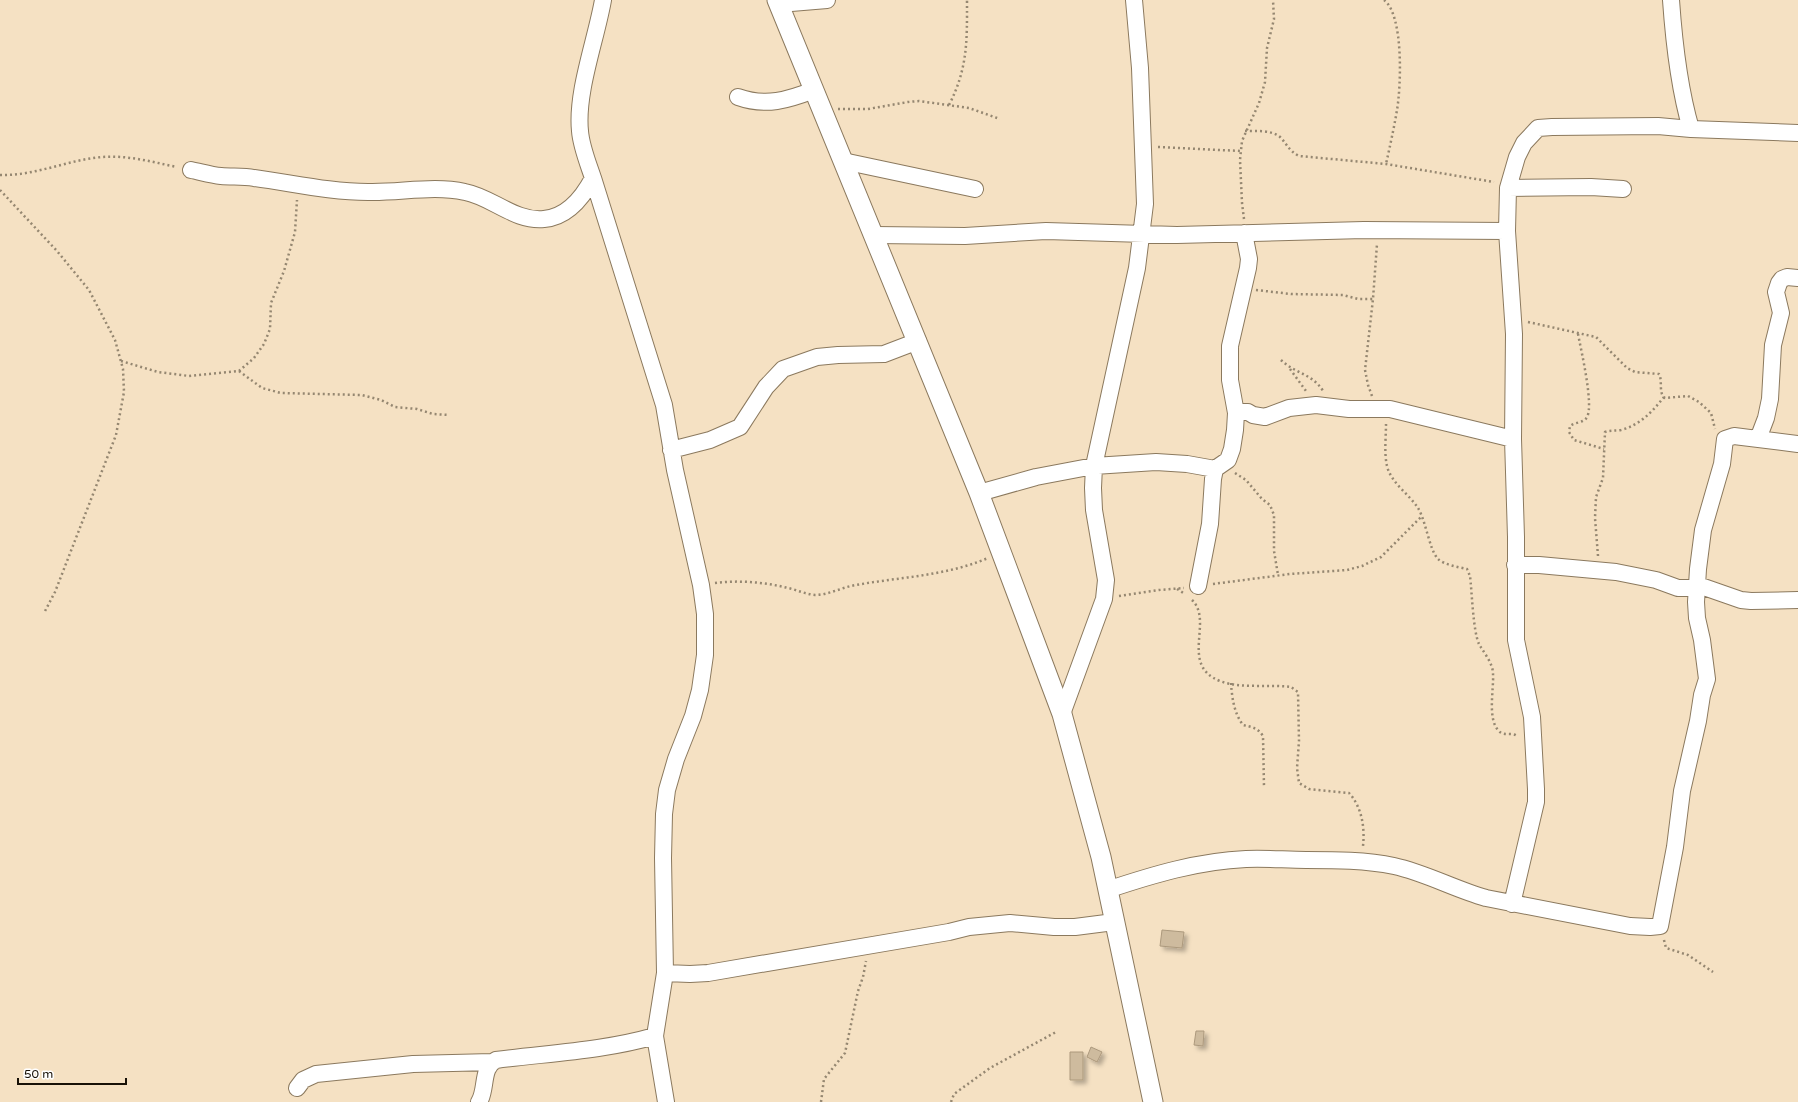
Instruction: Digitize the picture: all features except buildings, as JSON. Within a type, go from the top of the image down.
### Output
[{"type":"street","points":[[603,0],[583,88],[579,112],[580,132],[664,405],[671,450],[701,585],[705,614],[705,655],[700,690],[693,716],[676,759],[667,790],[664,814],[663,858],[665,973],[655,1036],[666,1102]]},
{"type":"street","points":[[827,0],[778,2],[979,493],[1062,714],[1101,857],[1153,1102]]},
{"type":"street","points":[[1062,714],[1104,599],[1106,580],[1094,510],[1094,466],[1137,268],[1145,204],[1144,147],[1134,0]]},
{"type":"street","points":[[1671,0],[1673,29],[1682,86],[1691,129]]},
{"type":"street","points":[[738,97],[752,102],[776,101],[795,97],[814,90]]},
{"type":"street","points":[[1512,904],[1536,802],[1535,755],[1532,717],[1516,640],[1516,537],[1513,439],[1515,370],[1507,231],[1508,187],[1517,157],[1524,143],[1538,128],[1658,126],[1691,129],[1798,133]]},
{"type":"street","points":[[843,161],[975,189]]},
{"type":"street","points":[[192,170],[220,176],[252,178],[318,189],[369,192],[417,190],[465,192],[477,195],[529,218],[543,219],[565,212],[585,193],[593,178]]},
{"type":"street","points":[[1508,187],[1568,186],[1623,189]]},
{"type":"street","points":[[874,235],[945,236],[1046,231],[1205,235],[1378,230],[1507,231]]},
{"type":"street","points":[[1198,586],[1210,524],[1213,479],[1218,468],[1228,460],[1232,449],[1235,430],[1236,412],[1230,380],[1230,346],[1249,258],[1245,233]]},
{"type":"street","points":[[1758,439],[1768,412],[1770,399],[1772,345],[1781,313],[1776,292],[1779,283],[1782,280],[1787,277],[1798,278]]},
{"type":"street","points":[[671,450],[710,440],[740,427],[766,388],[783,369],[817,357],[884,354],[918,341]]},
{"type":"street","points":[[1236,412],[1248,412],[1253,415],[1265,417],[1289,408],[1312,405],[1356,409],[1383,409],[1513,439]]},
{"type":"street","points":[[1107,890],[1169,871],[1216,861],[1247,859],[1380,863],[1396,866],[1469,893],[1512,904],[1630,926],[1660,926],[1675,847],[1682,791],[1698,721],[1702,695],[1707,679],[1702,640],[1697,618],[1696,602],[1699,557],[1703,530],[1722,464],[1725,439],[1734,436],[1798,444]]},
{"type":"street","points":[[979,493],[1036,477],[1094,466],[1177,462],[1218,468]]},
{"type":"street","points":[[1515,565],[1539,565],[1599,570],[1656,580],[1678,588],[1698,586],[1751,602],[1798,600]]},
{"type":"street","points":[[665,973],[708,973],[969,927],[1010,923],[1054,927],[1075,927],[1114,922]]},
{"type":"street","points":[[297,1088],[303,1080],[316,1074],[413,1064],[492,1062],[523,1056],[554,1054],[616,1045],[655,1036]]},
{"type":"street","points":[[480,1102],[488,1068],[492,1062]]},
{"type":"path","points":[[949,105],[962,77],[965,62],[967,0]]},
{"type":"path","points":[[1245,233],[1242,203],[1241,151],[1245,131],[1259,103],[1266,82],[1267,48],[1274,19],[1273,0]]},
{"type":"path","points":[[1386,1],[1392,8],[1398,29],[1400,66],[1398,109],[1386,164]]},
{"type":"path","points":[[821,108],[868,109],[908,102],[949,105],[986,112],[1000,119]]},
{"type":"path","points":[[1245,131],[1271,132],[1280,137],[1292,152],[1299,156],[1386,164],[1508,187]]},
{"type":"path","points":[[1144,147],[1164,146],[1241,151]]},
{"type":"path","points":[[0,175],[44,170],[101,157],[128,157],[192,170]]},
{"type":"path","points":[[121,361],[158,372],[189,376],[239,371],[254,358],[264,344],[270,329],[271,303],[284,271],[295,232],[298,185]]},
{"type":"path","points":[[0,190],[56,251],[89,290],[115,340],[123,369],[124,392],[116,435],[55,592],[44,613]]},
{"type":"path","points":[[1378,230],[1373,299],[1365,370],[1372,397],[1383,409],[1387,467],[1393,478],[1412,498],[1422,516],[1434,553],[1439,559],[1448,564],[1467,569],[1470,576],[1479,643],[1494,673],[1491,705],[1496,727],[1499,732],[1503,734],[1517,735],[1522,742]]},
{"type":"path","points":[[1243,289],[1291,294],[1343,295],[1358,299],[1373,299]]},
{"type":"path","points":[[1513,317],[1578,334],[1596,337],[1628,368],[1635,372],[1658,374],[1661,379],[1662,394],[1664,397]]},
{"type":"path","points":[[1578,334],[1587,384],[1588,416],[1585,420],[1570,426],[1569,432],[1574,440],[1604,449]]},
{"type":"path","points":[[1281,360],[1290,369],[1305,390],[1312,405]]},
{"type":"path","points":[[1290,369],[1312,378],[1321,388],[1330,406]]},
{"type":"path","points":[[239,371],[255,384],[281,393],[362,395],[381,400],[395,407],[417,409],[434,414],[449,415]]},
{"type":"path","points":[[1664,397],[1668,399],[1688,396],[1699,402],[1711,413],[1714,427],[1725,439]]},
{"type":"path","points":[[1599,570],[1596,497],[1602,478],[1605,432],[1620,430],[1637,424],[1649,415],[1664,397]]},
{"type":"path","points":[[1218,468],[1246,480],[1262,499],[1270,505],[1274,515],[1274,551],[1278,575]]},
{"type":"path","points":[[1104,599],[1159,590],[1177,589],[1278,575],[1334,571],[1362,566],[1381,556],[1422,516]]},
{"type":"path","points":[[701,585],[738,581],[768,584],[803,593],[823,595],[852,586],[944,572],[974,564],[1002,552]]},
{"type":"path","points":[[1177,589],[1194,601],[1199,613],[1199,655],[1201,665],[1207,673],[1220,681],[1291,687],[1298,692],[1299,741],[1297,768],[1299,784],[1309,789],[1349,793],[1359,813],[1364,832],[1362,862]]},
{"type":"path","points":[[1231,683],[1236,710],[1243,725],[1255,728],[1260,731],[1263,736],[1264,787]]},
{"type":"path","points":[[1660,926],[1666,948],[1688,955],[1713,972]]},
{"type":"path","points":[[821,1102],[824,1079],[845,1053],[869,945]]},
{"type":"path","points":[[951,1102],[954,1094],[990,1068],[1056,1032]]}]
